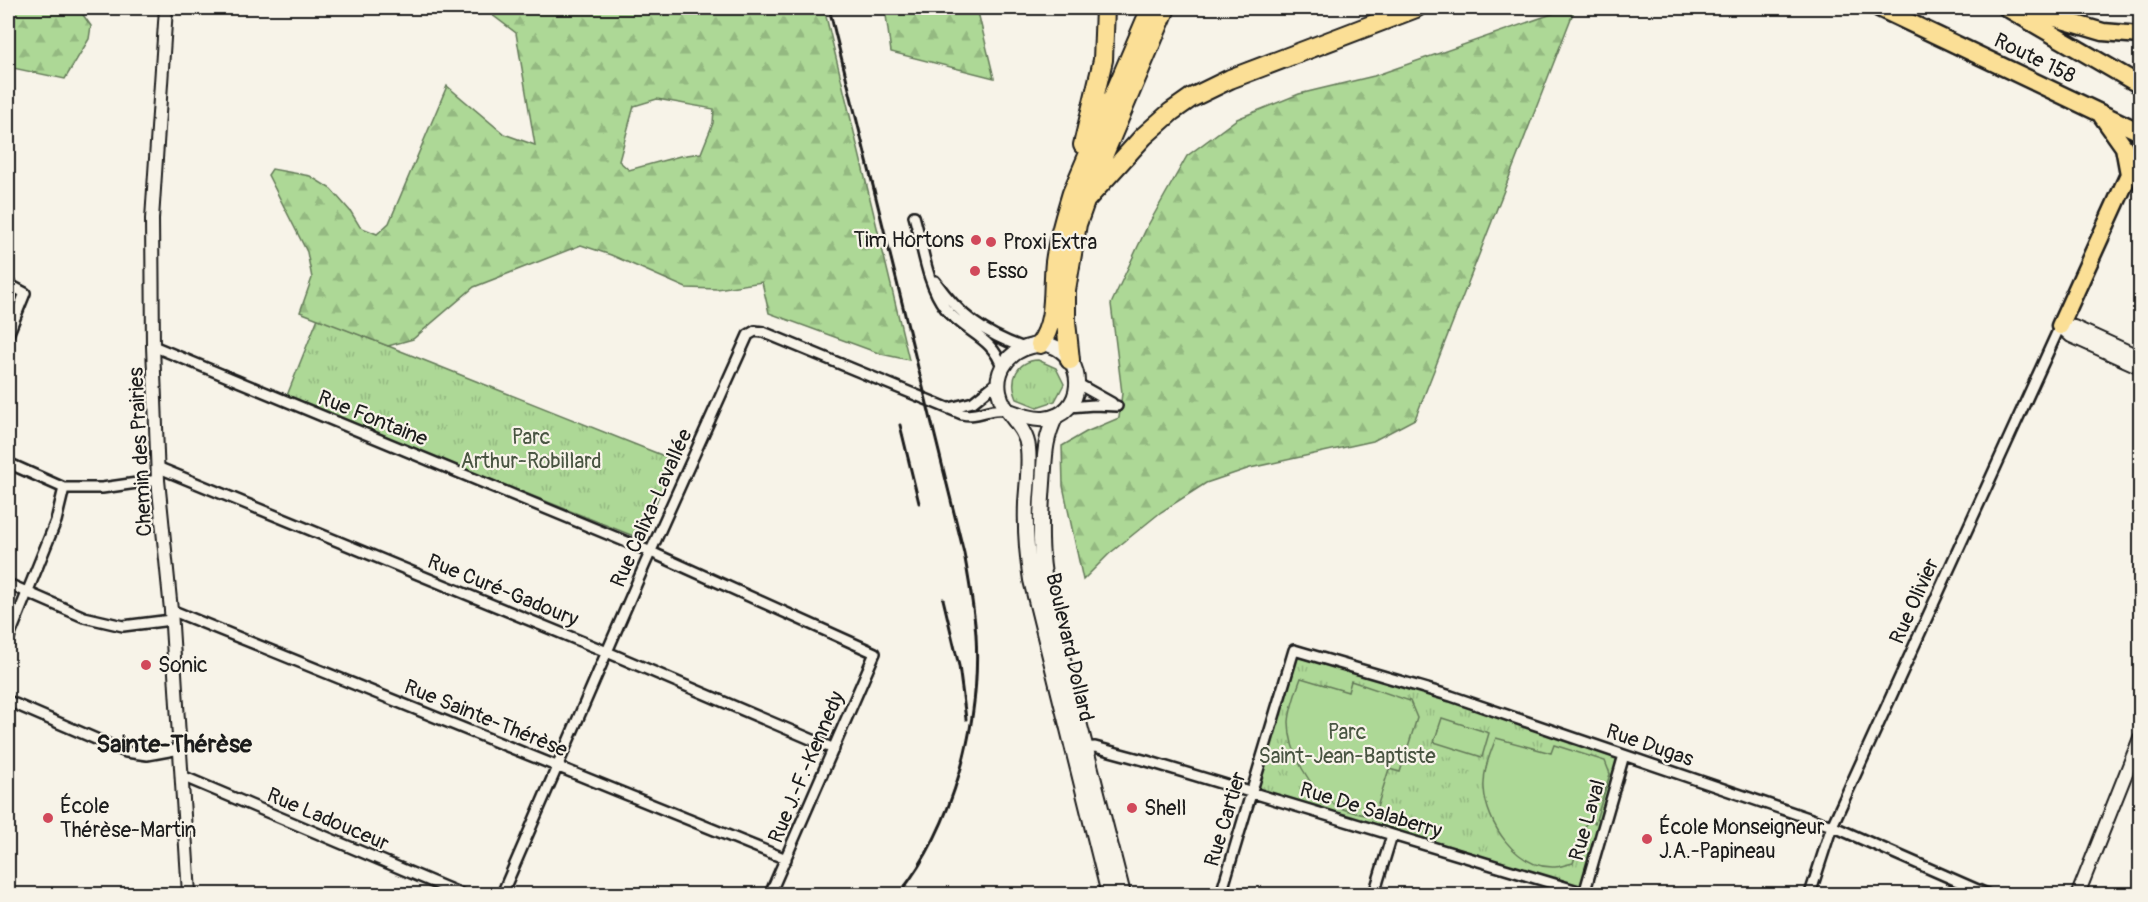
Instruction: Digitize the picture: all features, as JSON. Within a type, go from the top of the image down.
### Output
[{"type":"highway","points":[[1070,360],[1066,322],[1066,290],[1078,198],[1103,60],[1105,8]]},
{"type":"highway","points":[[1032,346],[1050,326],[1056,255],[1151,8]]},
{"type":"highway","points":[[1078,198],[1166,8]]},
{"type":"highway","points":[[1078,198],[1171,112],[1191,98],[1230,79],[1416,8]]},
{"type":"highway","name":"Route 158","points":[[1879,8],[2140,132]]},
{"type":"highway","name":"Route 158","points":[[2007,8],[2140,85]]},
{"type":"highway","points":[[2019,8],[2103,32],[2140,35]]},
{"type":"highway","points":[[2060,326],[2135,170],[2124,147],[2101,115]]},
{"type":"main road","points":[[1052,345],[1070,360],[1076,368],[1078,384],[1069,407],[1056,416],[1037,419],[1009,411],[1000,397],[999,381],[1002,367],[1013,354],[1032,346],[1052,345]]},
{"type":"main road","name":"Boulevard Dollard","points":[[1009,411],[1023,431],[1028,445],[1026,516],[1031,580],[1123,894]]},
{"type":"main road","name":"Boulevard Dollard","points":[[1056,416],[1045,442],[1040,548],[1109,894]]},
{"type":"street","name":"Chemin des Prairies","points":[[166,8],[152,219],[153,346],[157,467],[171,615],[189,894]]},
{"type":"street","points":[[914,216],[935,292],[945,307],[965,327],[990,344],[1000,359],[1002,367]]},
{"type":"street","points":[[929,272],[951,303],[966,318],[1000,339],[1032,346]]},
{"type":"street","points":[[8,284],[25,293],[8,335]]},
{"type":"street","points":[[2060,326],[2074,327],[2140,357]]},
{"type":"street","points":[[2060,326],[2071,336],[2140,367]]},
{"type":"street","name":"Rue Olivier","points":[[1810,894],[1832,826],[2060,326]]},
{"type":"street","name":"Rue Calixa-Lavallée","points":[[502,894],[744,339],[752,332],[763,332],[967,415],[994,409],[1009,411]]},
{"type":"street","name":"Rue Fontaine","points":[[153,346],[651,552],[875,653]]},
{"type":"street","points":[[947,408],[973,402],[999,381]]},
{"type":"street","points":[[1069,407],[1117,406],[1078,384]]},
{"type":"street","points":[[8,463],[64,488],[102,488],[158,480]]},
{"type":"street","name":"Rue Curé-Gadoury","points":[[157,467],[607,652],[834,749]]},
{"type":"street","points":[[8,640],[56,521],[64,488]]},
{"type":"street","points":[[8,584],[84,617],[123,626],[171,615]]},
{"type":"street","name":"Rue Sainte-Thérèse","points":[[171,615],[786,859]]},
{"type":"street","name":"Rue Dugas","points":[[1294,650],[1451,696],[1832,826],[1987,894]]},
{"type":"street","name":"Rue Cartier","points":[[1221,894],[1294,650]]},
{"type":"street","name":"Rue J.-F.-Kennedy","points":[[770,894],[875,653]]},
{"type":"street","points":[[8,701],[126,752],[147,755],[180,749]]},
{"type":"street","points":[[2078,894],[2140,738]]},
{"type":"street","name":"Rue De Salaberry","points":[[1079,749],[1095,747],[1137,758],[1586,894]]},
{"type":"street","name":"Rue Laval","points":[[1586,894],[1624,755]]},
{"type":"street","name":"Rue Ladouceur","points":[[182,776],[461,894]]},
{"type":"street","points":[[1374,894],[1392,835]]},
{"type":"green space","points":[[8,8],[70,8],[81,12],[91,26],[89,39],[65,79],[8,67]]},
{"type":"green space","points":[[483,8],[824,8],[909,360],[881,354],[769,313],[762,282],[717,289],[686,288],[611,255],[581,245],[474,287],[413,339],[388,346],[300,312],[312,278],[307,252],[268,175],[272,169],[310,176],[331,189],[351,212],[360,227],[377,234],[389,223],[447,86],[504,134],[535,145],[516,33]],"holes":[[[657,99],[714,109],[713,123],[701,153],[680,156],[629,170],[619,161],[634,106]]]},
{"type":"green space","points":[[885,8],[977,8],[994,78],[891,52]]},
{"type":"green space","points":[[1569,8],[1575,8],[1415,419],[1373,441],[1250,468],[1206,483],[1161,512],[1109,554],[1083,580],[1063,486],[1062,446],[1086,432],[1119,418],[1122,393],[1111,304],[1147,227],[1187,156],[1237,119],[1299,94],[1374,76]]},
{"type":"green space","name":"Parc Arthur-Robillard","points":[[318,318],[674,460],[641,539],[286,398]]},
{"type":"green space","points":[[1038,360],[1056,368],[1064,384],[1055,401],[1037,407],[1017,399],[1014,379],[1024,364]]},
{"type":"green space","name":"Parc Saint-Jean-Baptiste","points":[[1294,650],[1624,755],[1585,893],[1252,793]]},
{"type":"green space","points":[[1301,678],[1348,692],[1351,681],[1410,701],[1417,718],[1400,772],[1389,769],[1374,817],[1335,805],[1317,790],[1302,769],[1293,745],[1289,722]]},
{"type":"green space","points":[[1442,718],[1489,733],[1482,757],[1434,742]]},
{"type":"green space","points":[[1496,738],[1551,753],[1554,745],[1605,761],[1610,774],[1595,823],[1587,820],[1573,863],[1560,867],[1541,866],[1516,852],[1497,829],[1490,815],[1484,788],[1486,768]]},
{"type":"railway","points":[[829,8],[964,553],[976,635],[974,703],[960,772],[935,837],[899,894]]},
{"type":"railway","points":[[900,425],[919,503]]},
{"type":"railway","points":[[943,599],[959,666],[966,719]]},
{"type":"place","name":"Tim Hortons","points":[[976,240]]},
{"type":"place","name":"Proxi Extra","points":[[991,242]]},
{"type":"place","name":"Esso","points":[[975,271]]},
{"type":"place","name":"Sonic","points":[[146,665]]},
{"type":"place","name":"Shell","points":[[1132,808]]},
{"type":"place","name":"École Thérèse-Martin","points":[[48,818]]},
{"type":"place","name":"École Monseigneur J.A.-Papineau","points":[[1647,839]]},
{"type":"district","name":"Sainte-Thérèse","points":[[174,744]]}]
